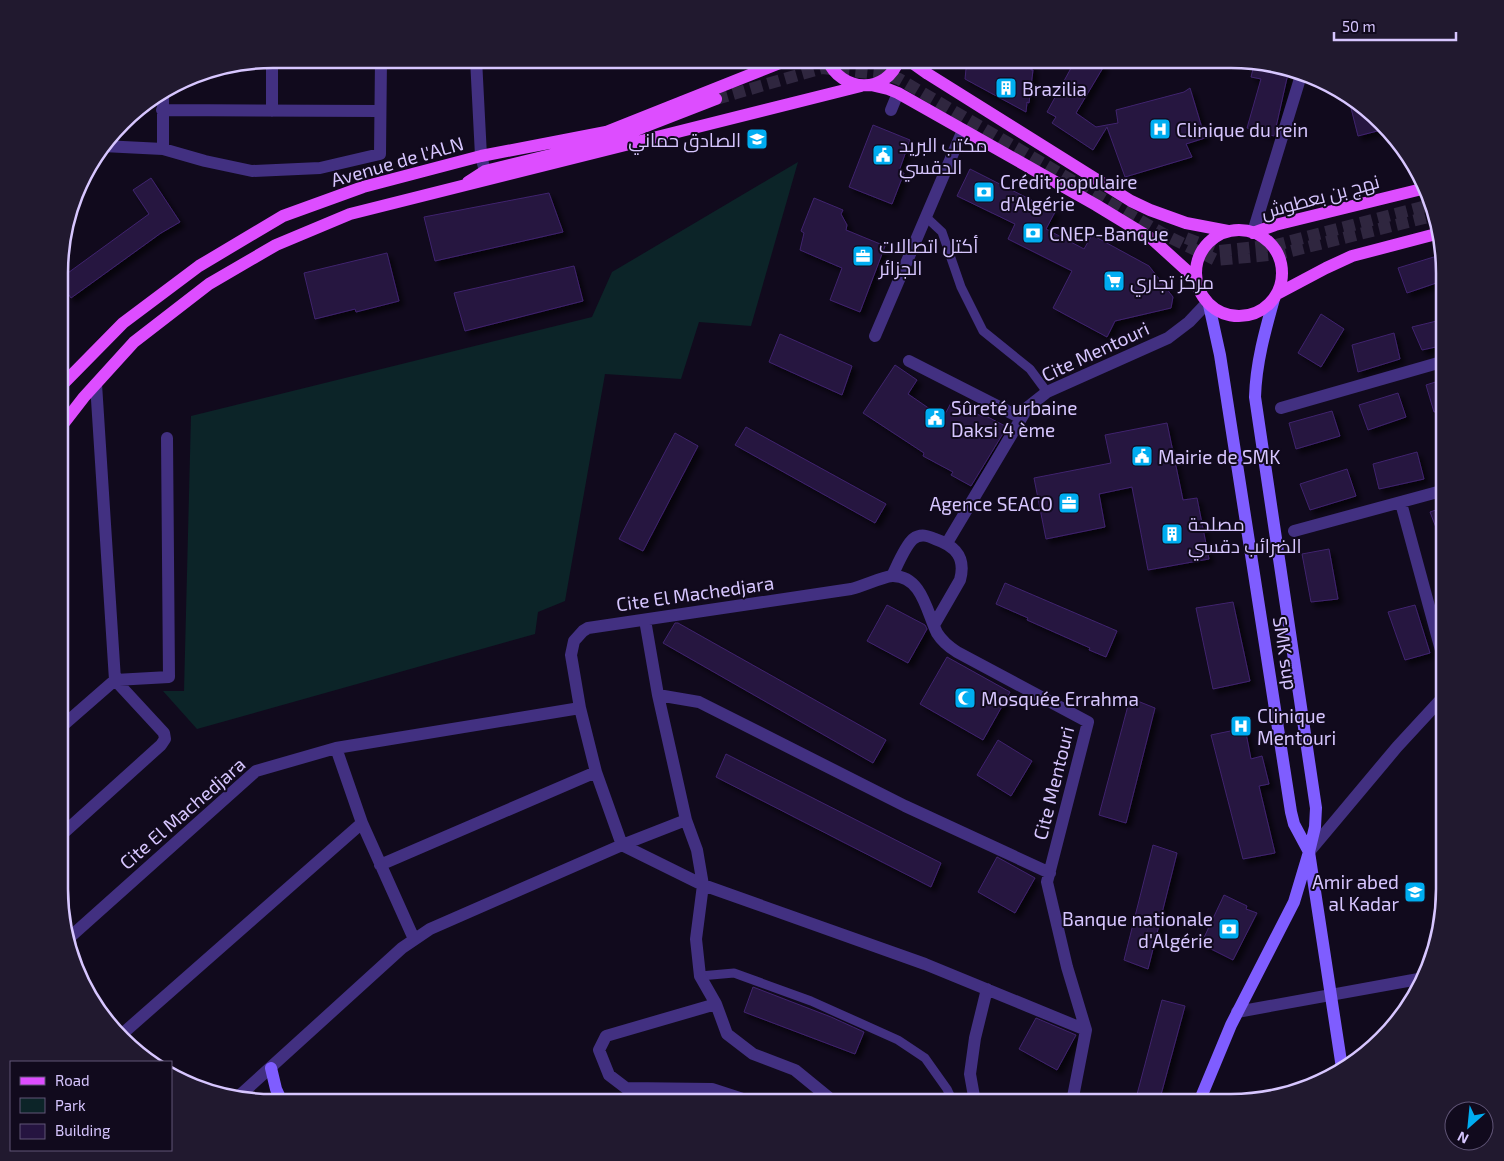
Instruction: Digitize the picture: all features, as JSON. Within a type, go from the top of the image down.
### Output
[{"type":"main road","name":"Avenue de l'ALN","points":[[68,379],[123,324],[199,266],[282,216],[363,188],[481,156],[606,132],[767,68]]},
{"type":"main road","points":[[832,68],[840,78],[850,83],[888,88],[898,93],[1096,205],[1152,239],[1195,278]]},
{"type":"main road","points":[[68,418],[134,342],[209,284],[276,244],[350,214],[882,81],[895,68]]},
{"type":"main road","points":[[920,68],[1130,201],[1186,223],[1228,231],[1237,230],[1253,233],[1273,247],[1279,258],[1282,270],[1281,282],[1275,296],[1260,350],[1255,397],[1316,808],[1315,827],[1294,902],[1237,1012],[1202,1094]]},
{"type":"main road","points":[[462,187],[485,171],[608,141],[716,99]]},
{"type":"main road","points":[[455,164],[485,171]]},
{"type":"main road","name":"نهج بن بعطوش","points":[[1253,233],[1275,225],[1419,190]]},
{"type":"main road","points":[[1228,231],[1217,236],[1203,249],[1196,265],[1195,278],[1197,287],[1208,304],[1227,315],[1243,316],[1258,312],[1267,306],[1275,296],[1352,256],[1433,235]]},
{"type":"main road","name":"SMK sup","points":[[1208,304],[1220,355],[1291,812],[1294,824],[1309,852]]},
{"type":"main road","points":[[1309,852],[1341,1062]]},
{"type":"main road","points":[[271,1068],[278,1094]]},
{"type":"street","points":[[272,68],[272,111]]},
{"type":"street","points":[[111,146],[163,149],[205,161],[252,171],[320,168],[380,154],[381,68]]},
{"type":"street","points":[[476,68],[481,156],[485,171]]},
{"type":"street","points":[[1253,233],[1300,79]]},
{"type":"street","points":[[891,110],[898,93]]},
{"type":"street","points":[[163,100],[163,149]]},
{"type":"street","points":[[162,110],[380,111]]},
{"type":"street","points":[[875,336],[963,130]]},
{"type":"street","name":"Cite Mentouri","points":[[947,543],[1028,407],[1047,392],[1168,338],[1190,322],[1208,304]]},
{"type":"street","points":[[909,361],[1021,418]]},
{"type":"street","points":[[1280,408],[1436,364]]},
{"type":"street","points":[[68,829],[161,745],[165,739],[164,732],[115,680],[96,384]]},
{"type":"street","points":[[68,721],[115,680],[170,677],[167,438]]},
{"type":"street","points":[[1294,530],[1436,493]]},
{"type":"street","points":[[1401,503],[1436,632]]},
{"type":"street","points":[[892,576],[908,544],[915,537],[925,535],[947,543],[958,554],[962,567],[960,580],[934,625]]},
{"type":"street","name":"Cite Mentouri","points":[[892,576],[909,581],[918,589],[942,640],[957,652],[1088,722],[1048,882],[1067,966],[1086,1030],[1074,1094]]},
{"type":"street","name":"Cite El Machedjara","points":[[622,845],[596,772],[580,708],[571,655],[574,642],[578,636],[588,628],[851,589],[892,576]]},
{"type":"street","points":[[645,620],[658,695],[686,820],[697,850],[703,885],[696,939],[700,976],[716,1004],[727,1034],[753,1054],[795,1070],[818,1094]]},
{"type":"street","points":[[658,695],[699,702],[904,806],[1050,872]]},
{"type":"street","points":[[1309,852],[1396,747],[1436,705]]},
{"type":"street","name":"Cite El Machedjara","points":[[73,935],[256,771],[336,748],[580,708]]},
{"type":"street","points":[[336,748],[362,823],[414,939]]},
{"type":"street","points":[[380,864],[596,772]]},
{"type":"street","points":[[244,1092],[414,939],[447,921],[622,845],[686,820]]},
{"type":"street","points":[[126,1031],[362,823]]},
{"type":"street","points":[[622,845],[703,885],[925,964],[1086,1030]]},
{"type":"street","points":[[1237,1012],[1415,980]]},
{"type":"street","points":[[974,1094],[970,1074],[975,1038],[987,989]]},
{"type":"street","points":[[716,1004],[606,1036],[599,1050],[609,1076],[626,1088],[712,1089],[727,1094]]},
{"type":"lane","points":[[926,217],[942,232],[961,287],[983,331],[1030,369],[1047,392]]},
{"type":"lane","points":[[700,976],[734,973],[812,1001],[898,1040],[925,1058],[949,1094]]},
{"type":"green space","points":[[798,162],[751,326],[699,322],[681,379],[605,374],[565,601],[538,612],[535,634],[197,729],[163,691],[184,691],[191,416],[592,317],[612,272]]},
{"type":"building","name":"Brazilia","points":[[966,68],[1031,68],[1033,70],[1026,112],[965,79]]},
{"type":"building","points":[[1071,68],[1103,68],[1076,113],[1096,127],[1118,123],[1116,110],[1184,92],[1190,88],[1205,138],[1186,144],[1192,157],[1125,177],[1107,127],[1093,150],[1052,123],[1056,117],[1047,112]]},
{"type":"building","points":[[1253,69],[1288,75],[1274,136],[1247,128],[1261,79],[1251,77]]},
{"type":"building","points":[[1350,106],[1367,118],[1379,131],[1358,136]]},
{"type":"building","name":"مكتب البريد الدقسي","points":[[873,125],[910,140],[899,171],[904,173],[892,204],[849,187]]},
{"type":"building","name":"مركز تجاري","points":[[970,169],[1055,212],[1046,229],[1084,249],[1092,235],[1149,266],[1173,297],[1171,308],[1115,321],[1107,337],[1053,308],[1072,271],[1008,239],[1015,224],[957,196]]},
{"type":"building","points":[[151,178],[180,222],[161,233],[71,298],[68,294],[68,273],[149,214],[133,190]]},
{"type":"building","points":[[549,193],[563,232],[435,261],[424,217]]},
{"type":"building","name":"أكتل اتصالات الجزائر","points":[[814,198],[843,210],[841,214],[847,225],[846,230],[885,246],[860,312],[830,300],[842,268],[800,250],[804,233],[801,231]]},
{"type":"building","points":[[387,253],[399,301],[356,312],[355,309],[315,319],[304,273]]},
{"type":"building","points":[[1436,256],[1436,283],[1407,293],[1398,268]]},
{"type":"building","points":[[574,266],[583,301],[465,331],[454,293]]},
{"type":"building","points":[[1321,314],[1344,329],[1321,367],[1298,353]]},
{"type":"building","points":[[1436,321],[1436,347],[1422,350],[1412,327]]},
{"type":"building","points":[[1394,333],[1400,359],[1358,372],[1352,345]]},
{"type":"building","points":[[780,334],[852,366],[842,395],[769,362]]},
{"type":"building","points":[[895,365],[917,380],[908,394],[943,418],[952,401],[1007,427],[971,486],[951,475],[953,472],[923,456],[924,453],[863,413]]},
{"type":"building","points":[[1436,382],[1436,411],[1434,412],[1426,385]]},
{"type":"building","points":[[1398,393],[1406,417],[1368,430],[1359,405]]},
{"type":"building","points":[[1332,411],[1340,436],[1296,449],[1289,423]]},
{"type":"building","points":[[1167,423],[1183,500],[1197,498],[1209,559],[1148,570],[1132,487],[1099,494],[1105,527],[1046,539],[1034,478],[1111,463],[1105,435]]},
{"type":"building","points":[[746,427],[886,504],[875,523],[735,445]]},
{"type":"building","points":[[675,433],[698,446],[643,551],[619,539]]},
{"type":"building","points":[[1417,452],[1424,479],[1379,489],[1373,464]]},
{"type":"building","points":[[1347,469],[1356,496],[1310,510],[1300,484]]},
{"type":"building","points":[[1436,510],[1436,527],[1430,512]]},
{"type":"building","points":[[1329,549],[1338,599],[1311,602],[1302,554]]},
{"type":"building","points":[[1005,583],[1117,631],[1106,657],[996,604]]},
{"type":"building","name":"Clinique Mentouri","points":[[1233,602],[1250,681],[1213,689],[1196,608]]},
{"type":"building","points":[[887,605],[925,625],[927,629],[908,663],[867,641]]},
{"type":"building","points":[[1415,605],[1430,653],[1405,660],[1388,612]]},
{"type":"building","points":[[675,623],[886,740],[873,763],[663,643]]},
{"type":"building","name":"Mosquée Errahma","points":[[947,657],[1010,692],[983,740],[920,704]]},
{"type":"building","points":[[1130,698],[1155,708],[1126,823],[1099,815]]},
{"type":"building","points":[[1245,728],[1251,759],[1262,756],[1269,784],[1259,786],[1275,853],[1243,859],[1211,735]]},
{"type":"building","points":[[998,740],[1032,761],[1011,796],[977,775]]},
{"type":"building","points":[[726,754],[941,863],[931,887],[716,777]]},
{"type":"building","points":[[1153,845],[1177,853],[1148,969],[1124,960]]},
{"type":"building","points":[[997,857],[1035,878],[1015,913],[978,892]]},
{"type":"building","name":"Banque nationale d'Algérie","points":[[1224,895],[1247,906],[1246,909],[1257,913],[1233,960],[1201,944]]},
{"type":"building","points":[[753,987],[831,1017],[864,1032],[855,1054],[744,1012]]},
{"type":"building","points":[[1162,1000],[1185,1006],[1161,1094],[1137,1094]]},
{"type":"building","points":[[1036,1018],[1076,1035],[1057,1070],[1019,1049]]},
{"type":"tunnel","points":[[716,99],[822,68]]},
{"type":"tunnel","points":[[822,68],[888,75],[899,79],[1165,235],[1216,260],[1279,254],[1429,217]]},
{"type":"tunnel","points":[[1186,238],[1219,251],[1276,245],[1426,206]]},
{"type":"place","name":"Brazilia","points":[[1006,88]]},
{"type":"place","name":"Clinique du rein","points":[[1160,129]]},
{"type":"place","name":"الصادق حماني","points":[[757,139]]},
{"type":"place","name":"مكتب البريد الدقسي","points":[[883,155]]},
{"type":"place","name":"Crédit populaire d'Algérie","points":[[984,192]]},
{"type":"place","name":"CNEP-Banque","points":[[1033,233]]},
{"type":"place","name":"أكتل اتصالات الجزائر","points":[[863,256]]},
{"type":"place","name":"مركز تجاري","points":[[1114,281]]},
{"type":"place","name":"Sûreté urbaine Daksi 4 ème","points":[[935,418]]},
{"type":"place","name":"Mairie de SMK","points":[[1142,456]]},
{"type":"place","name":"Agence SEACO","points":[[1069,503]]},
{"type":"place","name":"مصلحة الضرائب دقسي","points":[[1172,534]]},
{"type":"place","name":"Mosquée Errahma","points":[[965,698]]},
{"type":"place","name":"Clinique Mentouri","points":[[1241,726]]},
{"type":"place","name":"Amir abed al Kadar","points":[[1415,892]]},
{"type":"place","name":"Banque nationale d'Algérie","points":[[1229,929]]}]
